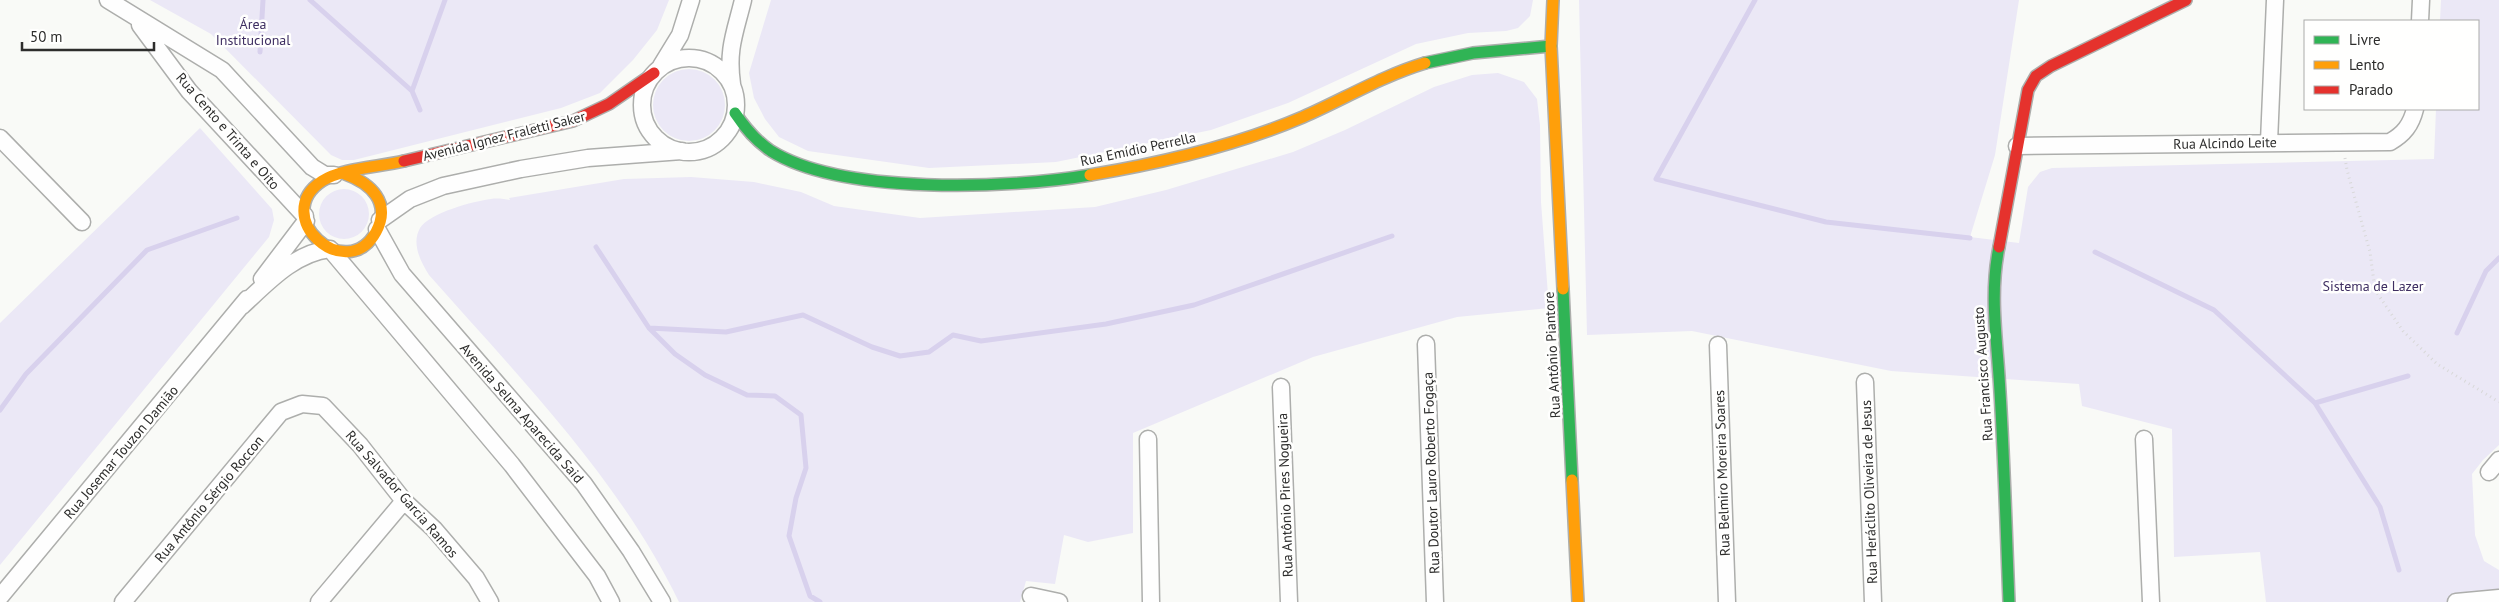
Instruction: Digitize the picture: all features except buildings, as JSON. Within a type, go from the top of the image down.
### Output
[{"type":"street","points":[[108,0],[136,19],[222,70],[312,168],[325,174],[360,179],[373,189],[378,199],[379,224]]},
{"type":"street","name":"Avenida Ignez Fraletti Saker","points":[[682,151],[674,149],[656,139],[644,122],[642,101],[648,81],[680,35],[691,0]]},
{"type":"street","points":[[330,248],[351,250],[361,246],[370,240],[379,224],[410,199],[452,184],[521,169],[588,158],[699,150],[716,143],[728,129],[735,113],[729,64],[731,42],[743,0]]},
{"type":"street","name":"Rua Antônio Piantore","points":[[1553,0],[1551,46],[1578,602]]},
{"type":"street","name":"Rua Francisco Augusto","points":[[2010,602],[1999,375],[1993,315],[1994,271],[2028,90],[2036,76],[2051,66],[2186,0]]},
{"type":"street","points":[[2269,142],[2275,0]]},
{"type":"street","points":[[2420,20],[2421,0]]},
{"type":"street","name":"Rua Cento e Trinta e Oito","points":[[136,19],[189,91],[305,219]]},
{"type":"street","name":"Rua Emídio Perrella","points":[[735,113],[744,128],[777,155],[809,168],[886,182],[945,187],[1018,184],[1134,168],[1207,150],[1315,113],[1374,83],[1425,62],[1472,52],[1551,46]]},
{"type":"street","name":"Avenida Ignez Fraletti Saker","points":[[339,175],[578,120],[617,101],[657,70],[679,58],[698,58],[716,66],[733,89]]},
{"type":"street","name":"Rua Alcindo Leite","points":[[2017,146],[2390,142],[2403,134],[2412,122],[2415,110]]},
{"type":"street","points":[[0,138],[82,222]]},
{"type":"street","points":[[339,175],[324,180],[312,191],[305,205],[305,219],[312,236],[330,248],[512,465],[597,576],[611,602]]},
{"type":"street","name":"Rua Josemar Touzon Damião","points":[[0,598],[242,306],[305,219]]},
{"type":"street","name":"Avenida Selma Aparecida Said","points":[[379,224],[402,274],[584,484],[631,552],[662,602]]},
{"type":"street","points":[[358,283],[354,262],[361,246]]},
{"type":"street","name":"Rua Josemar Touzon Damião","points":[[242,306],[291,264],[318,250],[330,248]]},
{"type":"street","name":"Rua Doutor Lauro Roberto Fogaça","points":[[1426,344],[1435,602]]},
{"type":"street","name":"Rua Belmiro Moreira Soares","points":[[1718,345],[1727,602]]},
{"type":"street","name":"Rua Heráclito Oliveira de Jesus","points":[[1865,382],[1873,602]]},
{"type":"street","name":"Rua Antônio Pires Nogueira","points":[[1281,387],[1289,602]]},
{"type":"street","name":"Rua Salvador Garcia Ramos","points":[[302,404],[323,406],[360,446],[404,501],[434,529],[476,578],[490,602]]},
{"type":"street","name":"Rua Antônio Sérgio Roccon","points":[[123,602],[281,412],[302,404]]},
{"type":"street","points":[[1148,439],[1151,602]]},
{"type":"street","points":[[2144,439],[2152,602]]},
{"type":"street","points":[[319,602],[404,501]]},
{"type":"street","points":[[1031,596],[1059,602]]},
{"type":"street","points":[[2456,602],[2499,598]]},
{"type":"path","points":[[2344,143],[2347,170],[2370,252],[2375,290],[2403,331],[2436,364],[2499,402]]},
{"type":"green space","name":"Área Institucional","points":[[150,0],[308,0],[311,2],[310,0],[669,0],[657,30],[633,60],[600,93],[561,108],[354,160],[342,160],[331,155],[211,34]]},
{"type":"green space","points":[[771,0],[1533,0],[1530,16],[1518,28],[1506,31],[1468,33],[1416,44],[1288,103],[1211,130],[1056,162],[929,168],[808,151],[779,137],[765,119],[754,98],[749,73]]},
{"type":"green space","name":"Sistema de Lazer","points":[[1579,0],[2019,0],[1995,155],[1970,237],[2019,243],[2028,187],[2040,172],[2052,168],[2434,159],[2436,110],[2479,110],[2479,20],[2440,20],[2441,0],[2499,0],[2499,445],[2472,474],[2475,535],[2484,561],[2499,570],[2499,602],[2266,602],[2260,552],[2174,557],[2172,429],[2082,406],[2079,384],[1891,371],[1692,331],[1587,335]]},
{"type":"green space","points":[[689,69],[709,75],[719,85],[725,105],[719,125],[709,135],[689,141],[669,135],[659,125],[653,105],[659,85],[669,75]]},
{"type":"green space","points":[[1498,73],[1524,82],[1537,99],[1540,125],[1541,202],[1549,308],[1457,317],[1313,357],[1133,433],[1133,533],[1088,542],[1064,535],[1055,584],[1026,581],[1020,602],[679,602],[655,557],[597,471],[532,391],[429,275],[418,253],[416,240],[420,228],[432,217],[463,205],[483,200],[510,200],[509,198],[624,179],[691,177],[754,182],[801,192],[834,206],[920,218],[1095,207],[1166,190],[1293,152],[1345,130],[1434,87],[1472,75]]},
{"type":"green space","points":[[200,128],[272,209],[274,220],[269,237],[0,565],[0,323]]},
{"type":"green space","points":[[344,189],[358,193],[365,200],[369,214],[365,228],[358,235],[344,239],[330,235],[323,228],[319,214],[323,200],[330,193]]},
{"type":"waterway","points":[[260,52],[263,0]]},
{"type":"waterway","points":[[310,0],[412,91],[420,110]]},
{"type":"waterway","points":[[412,91],[445,0]]},
{"type":"waterway","points":[[1755,0],[1656,179],[1826,222],[1970,238]]},
{"type":"waterway","points":[[0,410],[26,374],[147,250],[237,218]]},
{"type":"waterway","points":[[649,328],[726,332],[803,315],[872,347],[900,356],[929,352],[953,335],[981,341],[1106,324],[1194,305],[1392,236]]},
{"type":"waterway","points":[[596,247],[649,328],[675,354],[705,375],[747,395],[775,396],[801,415],[806,468],[796,498],[789,536],[810,596],[820,602]]},
{"type":"waterway","points":[[2095,252],[2214,310],[2315,403],[2380,507],[2399,570]]},
{"type":"waterway","points":[[2457,333],[2486,271],[2499,258]]},
{"type":"waterway","points":[[2315,403],[2408,376]]},
{"type":"traffic: fast","points":[[1425,63],[1473,53],[1551,46]]},
{"type":"traffic: fast","points":[[735,113],[751,134],[771,151],[802,165],[839,175],[882,182],[927,185],[1016,183],[1090,175]]},
{"type":"traffic: fast","points":[[1999,247],[1996,264],[1994,312],[2002,432],[2009,602]]},
{"type":"traffic: fast","points":[[1563,289],[1572,480]]},
{"type":"traffic: slow","points":[[1553,0],[1551,46],[1563,289]]},
{"type":"traffic: slow","points":[[1090,175],[1171,159],[1251,137],[1303,117],[1378,81],[1425,63]]},
{"type":"traffic: slow","points":[[345,174],[370,188],[380,203],[381,212],[376,232],[363,247],[347,252],[332,249],[318,240],[308,227],[304,211],[308,195],[322,181],[340,173],[404,161]]},
{"type":"traffic: slow","points":[[1572,480],[1578,602]]},
{"type":"traffic: jam","points":[[1999,247],[2028,90],[2036,76],[2051,66],[2186,0]]},
{"type":"traffic: jam","points":[[404,161],[573,121],[609,104],[654,73]]}]
